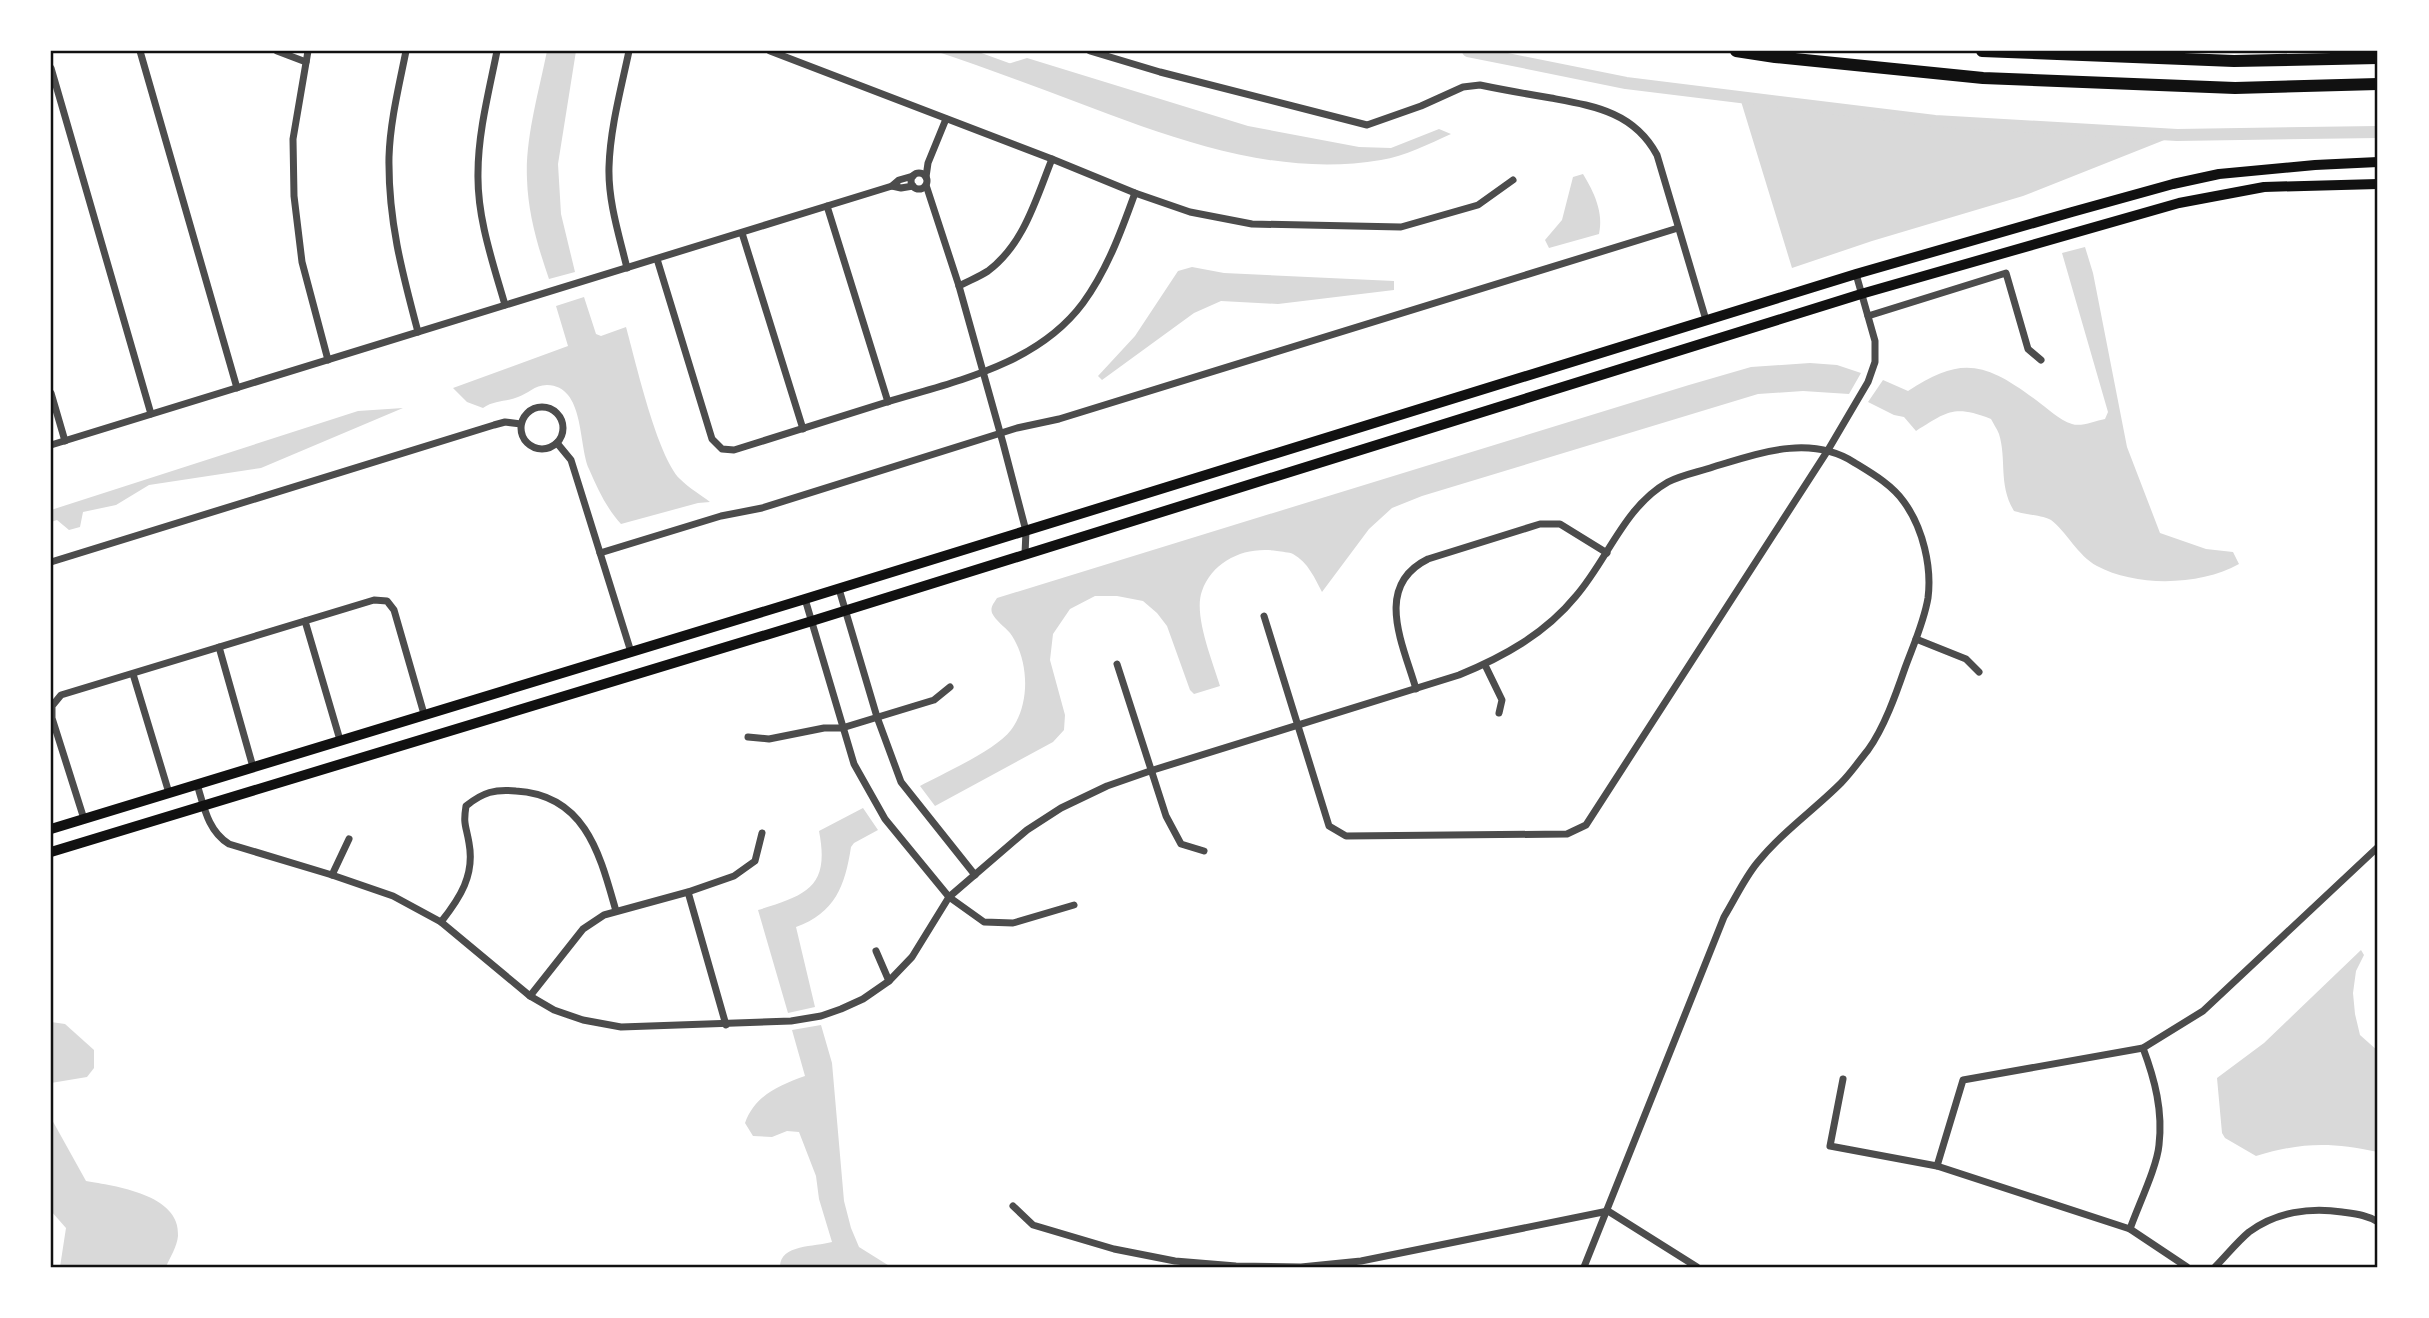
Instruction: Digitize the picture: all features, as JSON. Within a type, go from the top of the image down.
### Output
[{"type":"highway","points":[[1736,51],[1983,78],[2235,88],[2378,84]]},
{"type":"highway","points":[[1982,51],[2234,61],[2378,58]]},
{"type":"main road","points":[[51,829],[805,600],[1856,274],[2173,184],[2242,171],[2378,162]]},
{"type":"main road","points":[[2242,171],[2244,190]]},
{"type":"main road","points":[[51,852],[811,621],[1861,294],[2179,203],[2264,187],[2378,184]]},
{"type":"street","points":[[139,51],[237,388]]},
{"type":"street","points":[[277,51],[306,62]]},
{"type":"street","points":[[308,51],[293,139],[294,196],[302,262],[328,360]]},
{"type":"street","points":[[406,51],[389,154],[390,194],[394,241],[418,332]]},
{"type":"street","points":[[497,51],[477,174],[485,236],[505,305]]},
{"type":"street","points":[[627,268],[611,202],[609,169],[612,138],[629,51]]},
{"type":"street","points":[[769,51],[1052,159],[1135,194],[1190,212],[1252,224],[1401,227],[1478,205],[1513,180]]},
{"type":"street","points":[[1090,51],[1160,72],[1367,125],[1421,106],[1463,87],[1480,85],[1606,109],[1635,126],[1653,148],[1706,320]]},
{"type":"street","points":[[51,68],[151,414]]},
{"type":"street","points":[[921,184],[946,119]]},
{"type":"street","points":[[959,286],[988,271],[1013,246],[1026,225],[1052,159]]},
{"type":"street","points":[[892,186],[898,180],[915,175],[929,163]]},
{"type":"street","points":[[915,175],[932,204],[984,372],[1026,531],[1025,554]]},
{"type":"street","points":[[915,175],[921,184]]},
{"type":"street","points":[[51,445],[892,186],[921,184]]},
{"type":"street","points":[[657,259],[712,439],[722,449],[734,450],[984,372],[1026,353],[1058,330],[1082,305],[1105,267],[1135,194]]},
{"type":"street","points":[[827,206],[888,402]]},
{"type":"street","points":[[600,553],[721,516],[762,508],[1000,434],[1059,419],[1678,228]]},
{"type":"street","points":[[742,233],[803,429]]},
{"type":"street","points":[[1868,316],[2006,273],[2028,349],[2041,360]]},
{"type":"street","points":[[1264,616],[1329,826],[1346,836],[1566,834],[1586,825],[1828,450],[1868,382],[1875,362],[1875,341],[1856,274]]},
{"type":"street","points":[[51,393],[65,441]]},
{"type":"street","points":[[548,408],[555,411],[563,430],[558,443],[541,449],[530,445],[522,436],[521,424],[528,411],[548,408]]},
{"type":"street","points":[[51,562],[494,425],[505,422],[521,424]]},
{"type":"street","points":[[558,443],[571,460],[631,652]]},
{"type":"street","points":[[197,784],[211,827],[218,837],[229,844],[393,896],[441,922],[530,996],[554,1010],[583,1020],[621,1027],[726,1025],[791,1021],[821,1016],[863,999],[889,981],[912,957],[949,897],[1027,830],[1061,808],[1107,786],[1150,771],[1298,727],[1485,664],[1514,650],[1538,633],[1576,597],[1646,496],[1671,480],[1766,451],[1801,448],[1828,450],[1844,456],[1883,481],[1905,502],[1920,533],[1928,563],[1928,598],[1916,639],[1895,694],[1870,746],[1843,782],[1789,828],[1756,864],[1724,917],[1584,1267]]},
{"type":"street","points":[[1416,689],[1396,621],[1396,600],[1403,578],[1415,565],[1540,524],[1560,524],[1607,553]]},
{"type":"street","points":[[839,589],[877,717],[901,782],[975,874]]},
{"type":"street","points":[[84,819],[52,718],[51,706],[61,695],[374,600],[387,601],[394,610],[424,714]]},
{"type":"street","points":[[805,600],[854,764],[885,819],[949,897],[984,922],[1013,923],[1074,905]]},
{"type":"street","points":[[305,621],[340,740]]},
{"type":"street","points":[[1916,639],[1966,659],[1979,672]]},
{"type":"street","points":[[219,647],[253,767]]},
{"type":"street","points":[[1117,664],[1166,817],[1181,844],[1204,851]]},
{"type":"street","points":[[1485,664],[1502,700],[1499,713]]},
{"type":"street","points":[[133,674],[169,793]]},
{"type":"street","points":[[748,737],[769,739],[824,728],[842,728],[934,700],[950,687]]},
{"type":"street","points":[[441,922],[462,895],[471,866],[469,843],[463,823],[466,806],[481,794],[498,790],[528,792],[549,798],[567,809],[583,825],[600,854],[616,911]]},
{"type":"street","points":[[530,996],[583,929],[604,915],[688,892],[734,876],[755,861],[762,833]]},
{"type":"street","points":[[332,875],[349,839]]},
{"type":"street","points":[[1937,1166],[1964,1080],[2143,1048],[2203,1011],[2378,848]]},
{"type":"street","points":[[688,892],[726,1025]]},
{"type":"street","points":[[876,951],[889,981]]},
{"type":"street","points":[[2130,1229],[2159,1147],[2161,1109],[2143,1048]]},
{"type":"street","points":[[1843,1079],[1830,1146],[1937,1166],[2130,1229],[2187,1267]]},
{"type":"street","points":[[1013,1206],[1033,1225],[1114,1249],[1175,1261],[1301,1267],[1361,1261],[1608,1211],[1697,1267]]},
{"type":"street","points":[[2215,1267],[2248,1233],[2291,1212],[2324,1209],[2366,1215],[2378,1222]]},
{"type":"shaded area","points":[[547,51],[576,51],[558,164],[561,214],[575,272],[549,279],[534,230],[527,179],[530,131]]},
{"type":"shaded area","points":[[935,51],[971,51],[968,57],[996,68],[1000,62],[1008,64],[1027,58],[1248,126],[1359,147],[1391,148],[1439,129],[1451,134],[1408,153],[1381,160],[1350,164],[1289,163],[1229,152],[1170,136]]},
{"type":"shaded area","points":[[1740,98],[1935,121],[2177,135],[2023,196],[1792,268]]},
{"type":"shaded area","points":[[1583,174],[1597,203],[1599,234],[1549,248],[1545,240],[1562,220],[1573,177]]},
{"type":"shaded area","points":[[2085,247],[2093,273],[2127,447],[2160,533],[2206,549],[2233,552],[2239,564],[2206,577],[2187,580],[2149,580],[2113,573],[2090,562],[2051,520],[2014,511],[2004,482],[1999,434],[1991,419],[1968,412],[1952,412],[1916,431],[1904,417],[1868,402],[1883,380],[1908,391],[1944,372],[1974,368],[2002,378],[2072,424],[2080,425],[2105,419],[2108,412],[2062,253]]},
{"type":"shaded area","points":[[1192,267],[1224,273],[1394,281],[1394,290],[1278,304],[1221,301],[1194,313],[1102,380],[1098,376],[1135,336],[1178,271]]},
{"type":"shaded area","points":[[584,297],[596,334],[601,336],[626,327],[663,451],[680,479],[710,502],[621,524],[595,484],[586,458],[578,418],[568,395],[559,388],[538,386],[522,396],[483,408],[467,402],[453,388],[568,346],[556,306]]},
{"type":"shaded area","points":[[1810,363],[1837,365],[1861,373],[1849,394],[1803,391],[1758,394],[1422,496],[1392,508],[1369,529],[1322,592],[1307,566],[1291,553],[1254,551],[1222,563],[1207,580],[1200,601],[1205,638],[1220,686],[1194,694],[1190,690],[1167,626],[1143,601],[1117,596],[1095,596],[1070,609],[1053,634],[1050,660],[1065,715],[1064,730],[1053,742],[935,806],[920,786],[969,761],[1004,738],[1022,707],[1024,668],[1010,633],[992,613],[997,598],[1751,367]]},
{"type":"shaded area","points":[[403,408],[261,468],[149,485],[116,505],[83,512],[80,527],[69,530],[57,520],[51,522],[51,510],[358,411]]},
{"type":"shaded area","points":[[863,808],[878,830],[851,847],[841,886],[829,906],[796,927],[815,1007],[788,1013],[758,910],[790,899],[811,886],[821,865],[819,831]]},
{"type":"shaded area","points":[[2361,950],[2364,955],[2356,971],[2353,993],[2360,1035],[2378,1051],[2378,1152],[2346,1146],[2317,1145],[2288,1148],[2256,1156],[2225,1138],[2222,1133],[2217,1078],[2264,1043]]},
{"type":"shaded area","points":[[51,1022],[65,1024],[94,1050],[94,1068],[87,1077],[51,1083]]},
{"type":"shaded area","points":[[821,1025],[832,1063],[844,1201],[851,1228],[859,1247],[891,1267],[780,1267],[786,1254],[792,1250],[832,1242],[819,1199],[816,1176],[799,1132],[787,1131],[772,1137],[753,1136],[745,1123],[755,1105],[769,1092],[805,1076],[792,1030]]},
{"type":"shaded area","points":[[51,1118],[86,1181],[144,1195],[169,1210],[176,1222],[178,1236],[166,1267],[60,1267],[66,1228],[51,1211]]},
{"type":"waterway","points":[[958,51],[1013,71]]},
{"type":"waterway","points":[[1468,51],[1626,83],[1935,121],[2177,135],[2378,132]]}]
